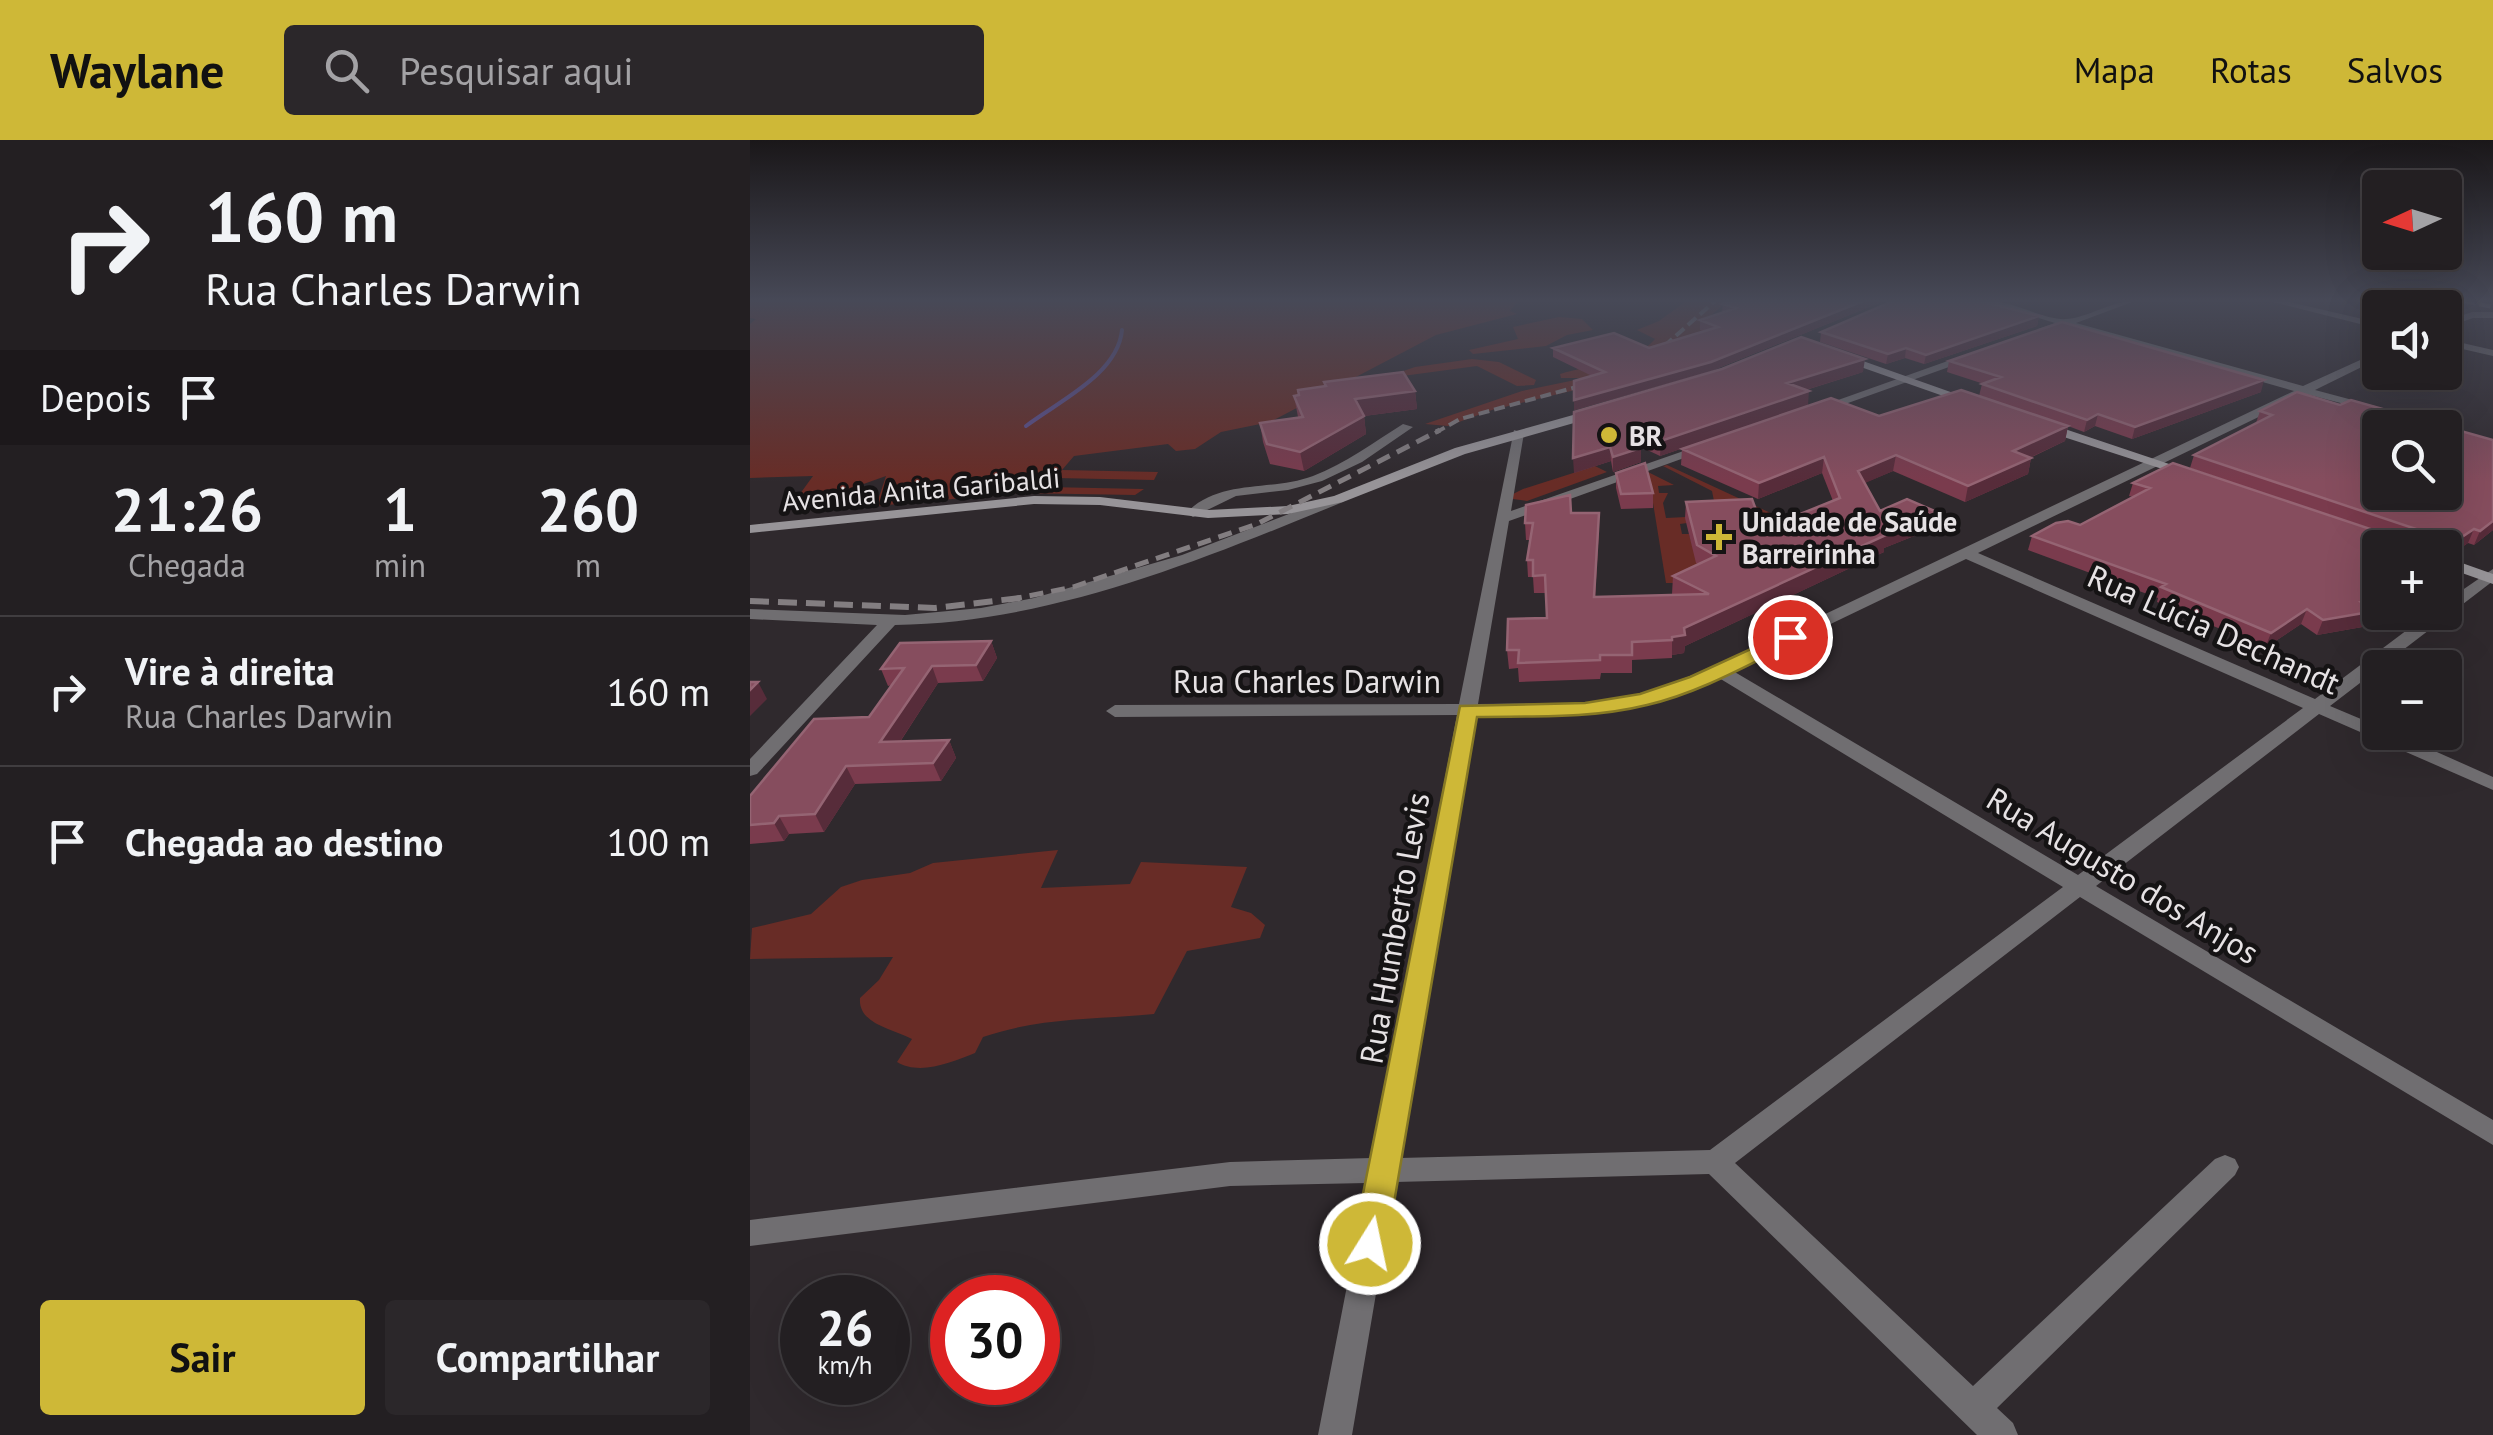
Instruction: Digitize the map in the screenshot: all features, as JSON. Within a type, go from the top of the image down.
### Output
[{"type":"main road","points":[[1855,361],[1976,403]]},
{"type":"main road","name":"Avenida Anita Garibaldi","points":[[750,528],[1034,500],[1100,501],[1193,513],[1266,513],[1338,499],[1438,458],[1617,407]]},
{"type":"main road","points":[[2030,422],[2208,480]]},
{"type":"main road","points":[[2462,568],[2491,577]]},
{"type":"street","points":[[1795,417],[1956,361]]},
{"type":"street","points":[[2204,361],[2374,410]]},
{"type":"street","name":"Rua Charles Darwin","points":[[1116,711],[1614,706],[1672,691],[2362,363]]},
{"type":"street","points":[[1193,513],[1210,498],[1227,492],[1291,486],[1317,479],[1406,427]]},
{"type":"street","name":"Rua Humberto Levis","points":[[1335,1435],[1518,433]]},
{"type":"street","points":[[1502,518],[1722,442]]},
{"type":"street","points":[[750,614],[890,621],[1013,608],[1102,587],[1185,560],[1338,499]]},
{"type":"street","name":"Rua Lúcia Dechandt","points":[[1966,553],[2493,784]]},
{"type":"street","points":[[2462,598],[2491,577]]},
{"type":"street","points":[[750,770],[890,621]]},
{"type":"street","points":[[750,1232],[1184,1178],[1384,1167],[1715,1162],[2418,630]]},
{"type":"street","name":"Rua Augusto dos Anjos","points":[[1720,671],[2493,1134]]},
{"type":"street","points":[[1715,1162],[2001,1435]]},
{"type":"street","points":[[1972,1408],[2225,1167]]},
{"type":"shaded area","points":[[750,361],[1386,361],[1270,422],[1221,432],[1195,449],[1176,451],[1168,444],[1074,456],[1062,470],[1158,472],[1154,480],[1056,478],[1047,487],[1144,489],[1135,495],[1018,493],[876,506],[886,476],[841,492],[816,508],[789,509],[813,476],[750,478]]},
{"type":"shaded area","points":[[1494,361],[1536,380],[1534,385],[1517,386],[1477,366],[1380,379],[1415,367]]},
{"type":"shaded area","points":[[1645,361],[1592,386],[1492,410],[1448,426],[1425,424],[1522,391],[1585,378],[1561,378],[1560,374],[1610,363]]},
{"type":"shaded area","points":[[1595,466],[1607,472],[1527,501],[1513,499],[1513,494],[1523,489]]},
{"type":"shaded area","points":[[1663,466],[1803,528],[1675,583],[1666,583],[1648,472],[1674,485],[1658,486],[1659,493],[1668,493],[1663,503],[1666,518],[1686,517],[1687,523],[1680,524],[1682,534],[1689,534],[1696,559],[1716,511],[1712,491]]},
{"type":"shaded area","points":[[1058,850],[1041,888],[1130,884],[1141,862],[1247,867],[1231,907],[1251,913],[1265,925],[1260,938],[1187,951],[1154,1014],[1047,1023],[1005,1031],[983,1037],[975,1053],[926,1068],[897,1062],[912,1039],[877,1024],[861,1007],[860,998],[879,980],[893,957],[750,959],[752,928],[811,914],[841,887],[910,873],[933,863]]},
{"type":"building","points":[[1582,361],[1712,361],[1574,400],[1574,381],[1605,372]]},
{"type":"building","points":[[1741,361],[1857,361],[1787,383],[1809,391],[1661,441],[1636,430],[1641,448],[1613,457],[1610,447],[1573,458],[1574,412]]},
{"type":"building","points":[[1950,361],[2199,361],[2264,380],[2135,427],[2098,414],[2087,420],[1982,384],[2001,377]]},
{"type":"building","points":[[1403,372],[1415,391],[1355,399],[1364,416],[1300,452],[1267,444],[1260,423],[1303,417],[1294,396],[1299,395],[1298,390],[1326,386],[1324,382]]},
{"type":"building","points":[[1961,390],[2068,426],[2013,451],[2031,458],[1968,486],[1896,455],[1858,471],[1880,511],[1907,499],[1937,512],[1884,532],[1886,535],[1684,628],[1685,635],[1672,640],[1632,642],[1632,655],[1600,655],[1600,660],[1518,663],[1519,650],[1507,650],[1508,619],[1547,618],[1545,575],[1533,576],[1533,560],[1527,560],[1533,523],[1525,523],[1526,505],[1570,495],[1571,513],[1599,513],[1594,597],[1709,594],[1673,576],[1716,556],[1697,545],[1686,502],[1752,499],[1763,529],[1840,498],[1824,457],[1759,483],[1682,449],[1831,398],[1879,416]]},
{"type":"building","points":[[2297,392],[2340,405],[2351,400],[2386,410],[2362,410],[2362,510],[2462,510],[2462,431],[2493,440],[2493,521],[2462,537],[2462,530],[2419,530],[2194,455],[2272,415],[2260,411]]},
{"type":"building","points":[[1645,463],[1653,493],[1621,494],[1616,473]]},
{"type":"building","points":[[2173,463],[2373,530],[2362,530],[2362,613],[2323,620],[2307,609],[2271,633],[2161,587],[2166,584],[2032,536],[2056,523],[2080,525],[2150,488],[2133,483]]},
{"type":"building","points":[[991,641],[976,665],[932,666],[880,742],[949,740],[933,763],[846,766],[815,814],[779,816],[774,823],[750,825],[750,796],[814,719],[869,717],[904,668],[881,669],[900,643]]},
{"type":"waterway","points":[[1026,426],[1085,385],[1109,361]]},
{"type":"railway","points":[[1435,433],[1460,419],[1602,380]]},
{"type":"railway","points":[[1016,598],[1073,587],[1257,524],[1440,430]]},
{"type":"railway","points":[[1016,598],[1028,597]]},
{"type":"railway","points":[[750,601],[935,608],[1016,598]]},
{"type":"railway","points":[[1008,600],[1016,598]]},
{"type":"place","name":"BR","points":[[1609,435]]},
{"type":"place","name":"Unidade de Saúde Barreirinha","points":[[1719,537]]},
{"type":"route","points":[[1370,1244],[1467,710],[1585,710],[1644,700],[1697,682],[1790,637]]}]
